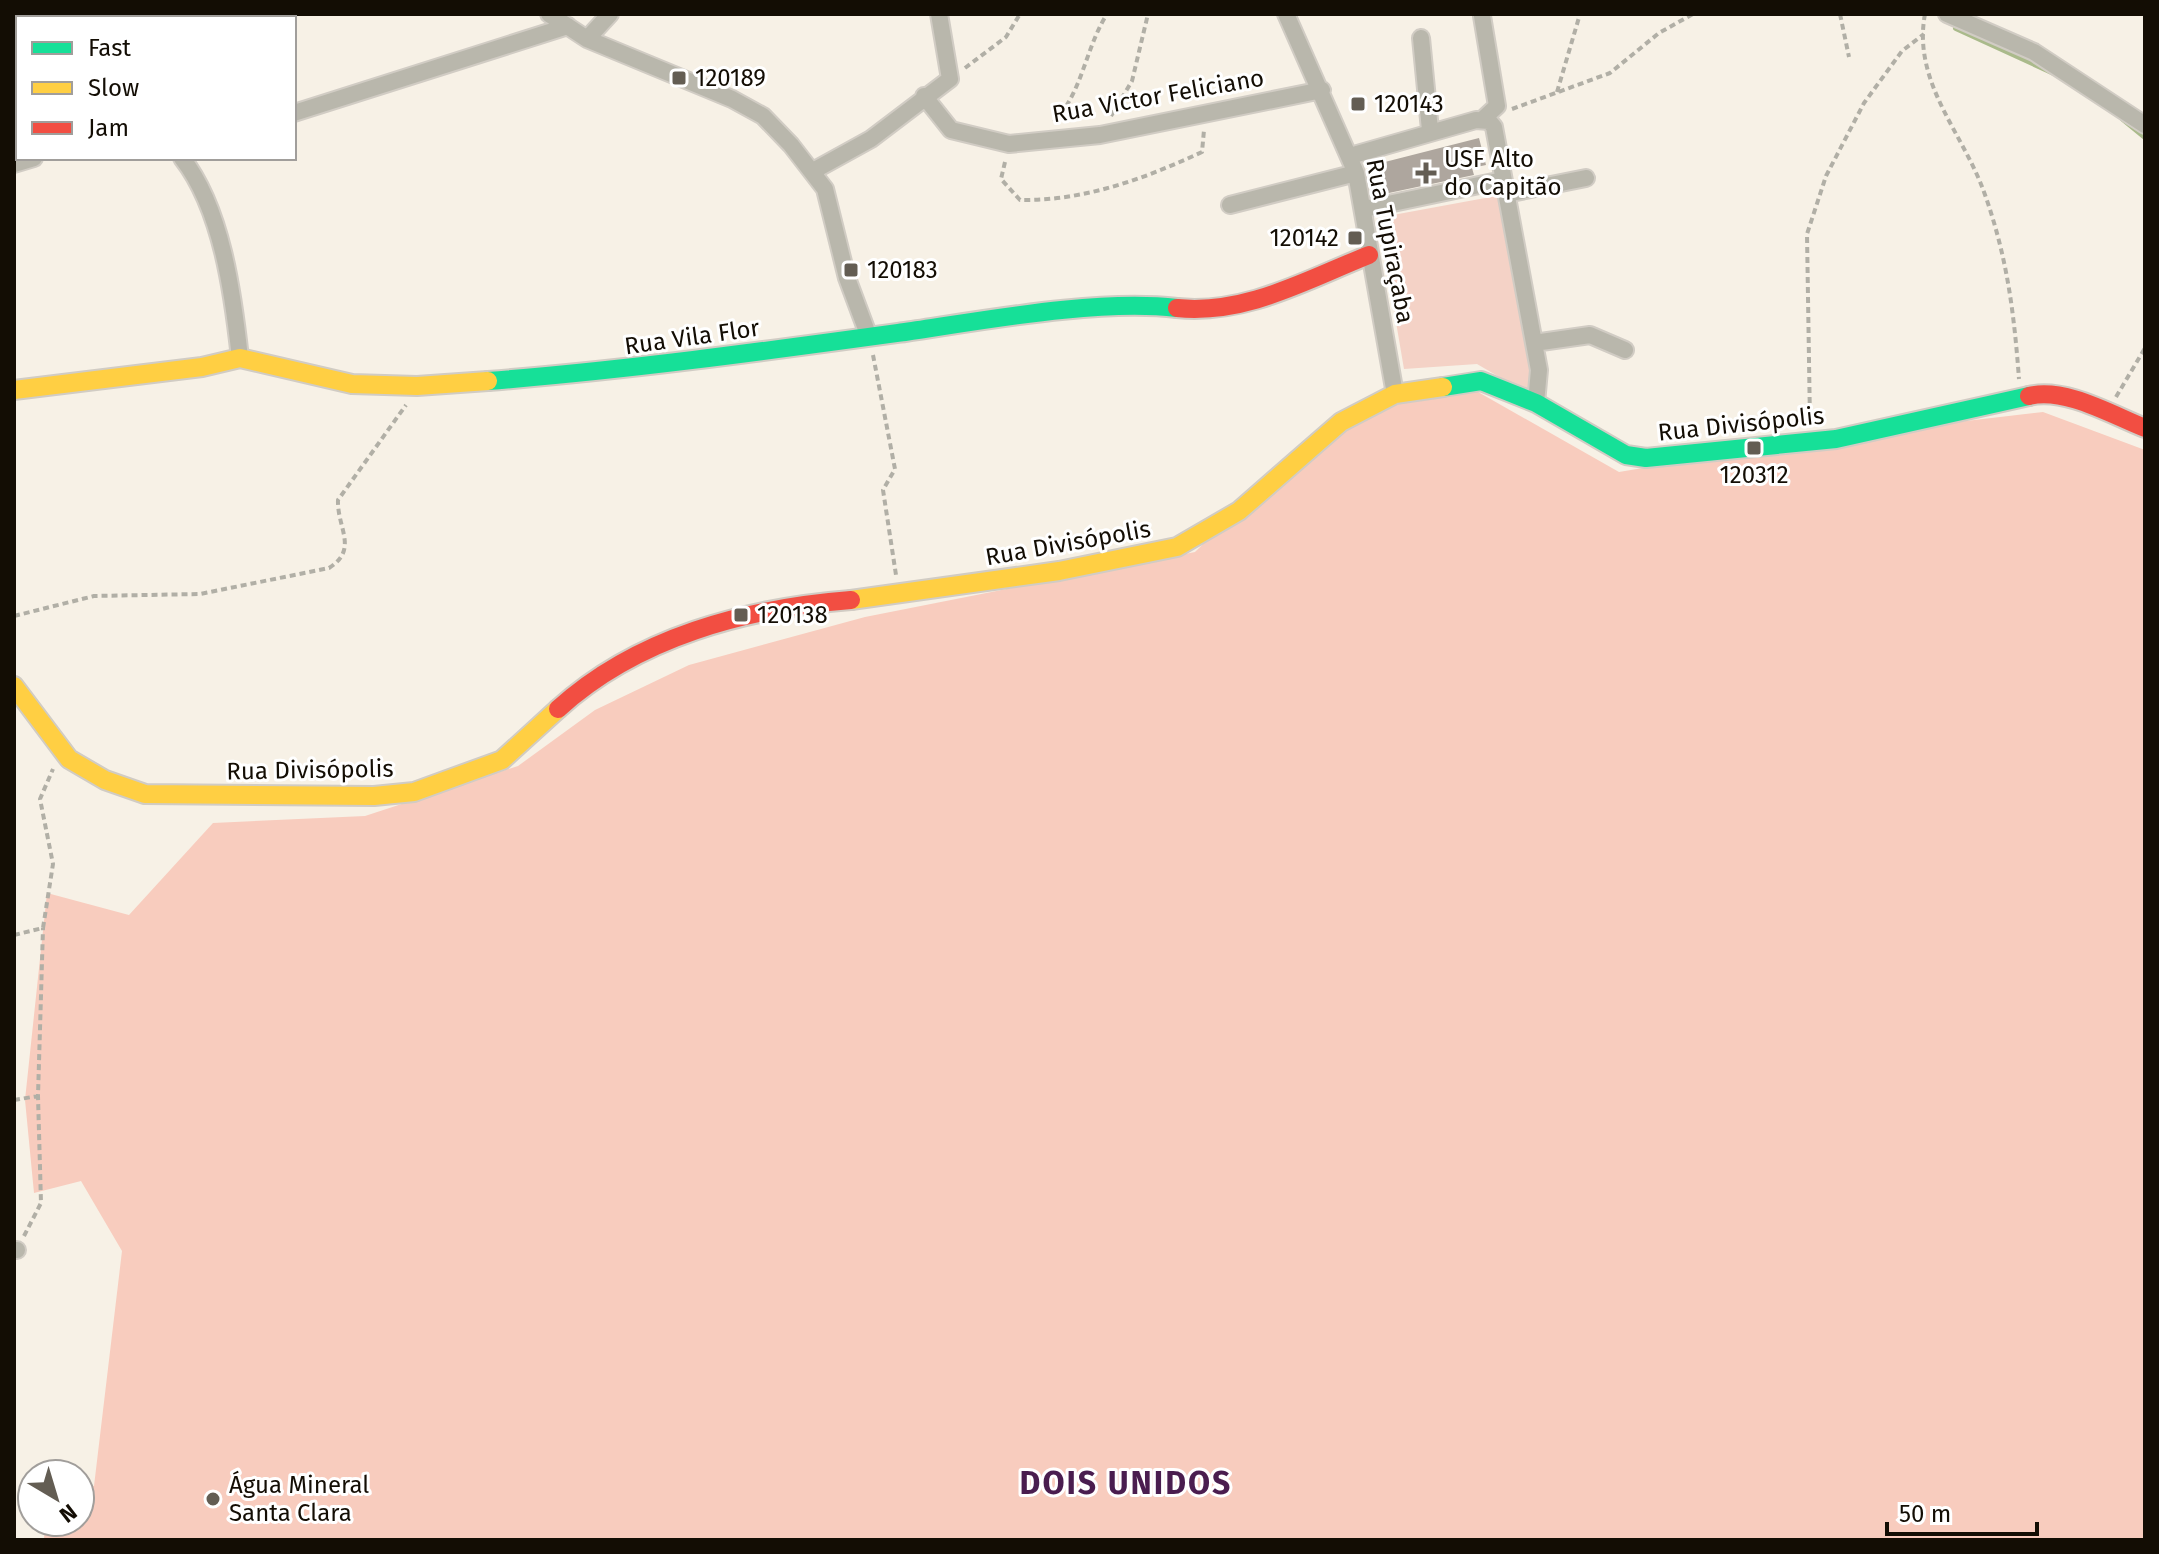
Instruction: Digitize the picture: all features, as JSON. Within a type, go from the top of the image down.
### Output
[{"type":"street","points":[[549,14],[587,39],[752,110],[782,135],[813,171],[828,197],[847,278],[869,337]]},
{"type":"street","points":[[587,39],[610,14]]},
{"type":"street","points":[[813,171],[871,139],[950,79],[939,14]]},
{"type":"street","name":"Rua Tupiraçaba","points":[[1286,14],[1356,173],[1395,394]]},
{"type":"street","points":[[1947,14],[2034,52],[2145,125]]},
{"type":"street","points":[[1482,16],[1497,106],[1489,123],[1505,187],[1539,370],[1536,403]]},
{"type":"street","points":[[296,112],[568,26]]},
{"type":"street","points":[[1421,38],[1430,130]]},
{"type":"street","name":"Rua Victor Feliciano","points":[[924,96],[951,130],[1009,144],[1100,135],[1322,90]]},
{"type":"street","points":[[1350,156],[1430,130],[1489,123]]},
{"type":"street","points":[[184,160],[201,182],[233,297],[240,358]]},
{"type":"street","points":[[1230,205],[1356,173]]},
{"type":"street","points":[[1364,209],[1586,178]]},
{"type":"street","name":"Rua Vila Flor","points":[[14,390],[202,367],[240,358],[352,384],[417,386],[633,370],[1097,309],[1162,306],[1210,311],[1241,306],[1313,280],[1369,255]]},
{"type":"street","points":[[1534,343],[1590,335],[1625,350]]},
{"type":"street","name":"Rua Divisópolis","points":[[14,686],[61,750],[83,770],[145,794],[374,796],[414,792],[502,760],[582,687],[661,644],[731,618],[789,605],[899,596],[1107,563],[1177,547],[1239,511],[1341,422],[1395,394],[1481,381],[1536,403],[1626,455],[1646,458],[1811,442],[1923,422],[2037,394],[2078,401],[2145,428]]},
{"type":"path","points":[[950,79],[1006,37],[1020,14]]},
{"type":"path","points":[[1033,142],[1057,119],[1075,93],[1097,29],[1107,14]]},
{"type":"path","points":[[1100,135],[1132,81],[1148,14]]},
{"type":"path","points":[[1557,93],[1580,14]]},
{"type":"path","points":[[1489,123],[1610,73],[1659,33],[1693,14]]},
{"type":"path","points":[[1840,14],[1849,57]]},
{"type":"path","points":[[1925,14],[1924,34],[1931,81],[1948,124],[1984,191],[2012,291],[2021,397]]},
{"type":"path","points":[[1811,442],[1807,234],[1826,176],[1864,103],[1902,51],[1924,34]]},
{"type":"path","points":[[1009,144],[1001,179],[1020,200],[1054,201],[1156,174],[1202,152],[1207,114]]},
{"type":"path","points":[[869,337],[895,469],[883,490],[899,596]]},
{"type":"path","points":[[2106,413],[2145,348]]},
{"type":"path","points":[[14,616],[94,596],[200,594],[329,568],[341,560],[345,550],[338,500],[388,434],[417,386]]},
{"type":"path","points":[[16,1250],[41,1203],[38,1096],[43,928],[53,864],[40,799],[61,750]]},
{"type":"path","points":[[14,935],[43,928]]},
{"type":"path","points":[[14,1100],[38,1096]]},
{"type":"shaded area","points":[[1501,197],[1523,333],[1533,364],[1530,387],[1525,392],[1477,364],[1404,369],[1379,222],[1382,217]]},
{"type":"shaded area","points":[[1464,384],[1619,472],[1821,438],[2043,412],[2145,450],[2145,1540],[44,1540],[96,1538],[96,1469],[122,1251],[81,1181],[34,1193],[25,1100],[47,893],[129,915],[213,823],[365,816],[518,766],[595,710],[689,665],[865,617],[1195,552],[1295,453],[1367,400]]},
{"type":"building","name":"USF Alto do Capitão","points":[[1479,138],[1486,165],[1472,168],[1474,175],[1384,194],[1377,164]]},
{"type":"waterway","points":[[1956,28],[2054,73]]},
{"type":"waterway","points":[[2123,119],[2145,137]]},
{"type":"traffic: fast","points":[[488,381],[697,360],[1077,308],[1177,308]]},
{"type":"traffic: fast","points":[[1443,387],[1481,381],[1536,403],[1626,455],[1646,458],[1836,439],[2029,396]]},
{"type":"traffic: slow","points":[[14,390],[202,367],[240,358],[352,384],[417,386],[488,381]]},
{"type":"traffic: slow","points":[[851,600],[1059,571],[1177,547],[1239,511],[1341,422],[1395,394],[1443,387]]},
{"type":"traffic: slow","points":[[14,686],[69,759],[105,780],[145,794],[374,796],[414,792],[502,760],[558,709]]},
{"type":"traffic: jam","points":[[1177,308],[1202,309],[1251,301],[1299,285],[1369,255]]},
{"type":"traffic: jam","points":[[2029,396],[2058,395],[2073,399],[2145,428]]},
{"type":"traffic: jam","points":[[558,709],[622,663],[695,630],[772,610],[851,600]]},
{"type":"place","name":"120189","points":[[679,78]]},
{"type":"place","name":"120143","points":[[1358,104]]},
{"type":"place","name":"USF Alto do Capitão","points":[[1426,173]]},
{"type":"place","name":"120142","points":[[1355,238]]},
{"type":"place","name":"120183","points":[[851,270]]},
{"type":"place","name":"120312","points":[[1754,448]]},
{"type":"place","name":"120138","points":[[741,615]]},
{"type":"place","name":"Água Mineral Santa Clara","points":[[213,1499]]},
{"type":"district","name":"DOIS UNIDOS","points":[[1126,1483]]}]
